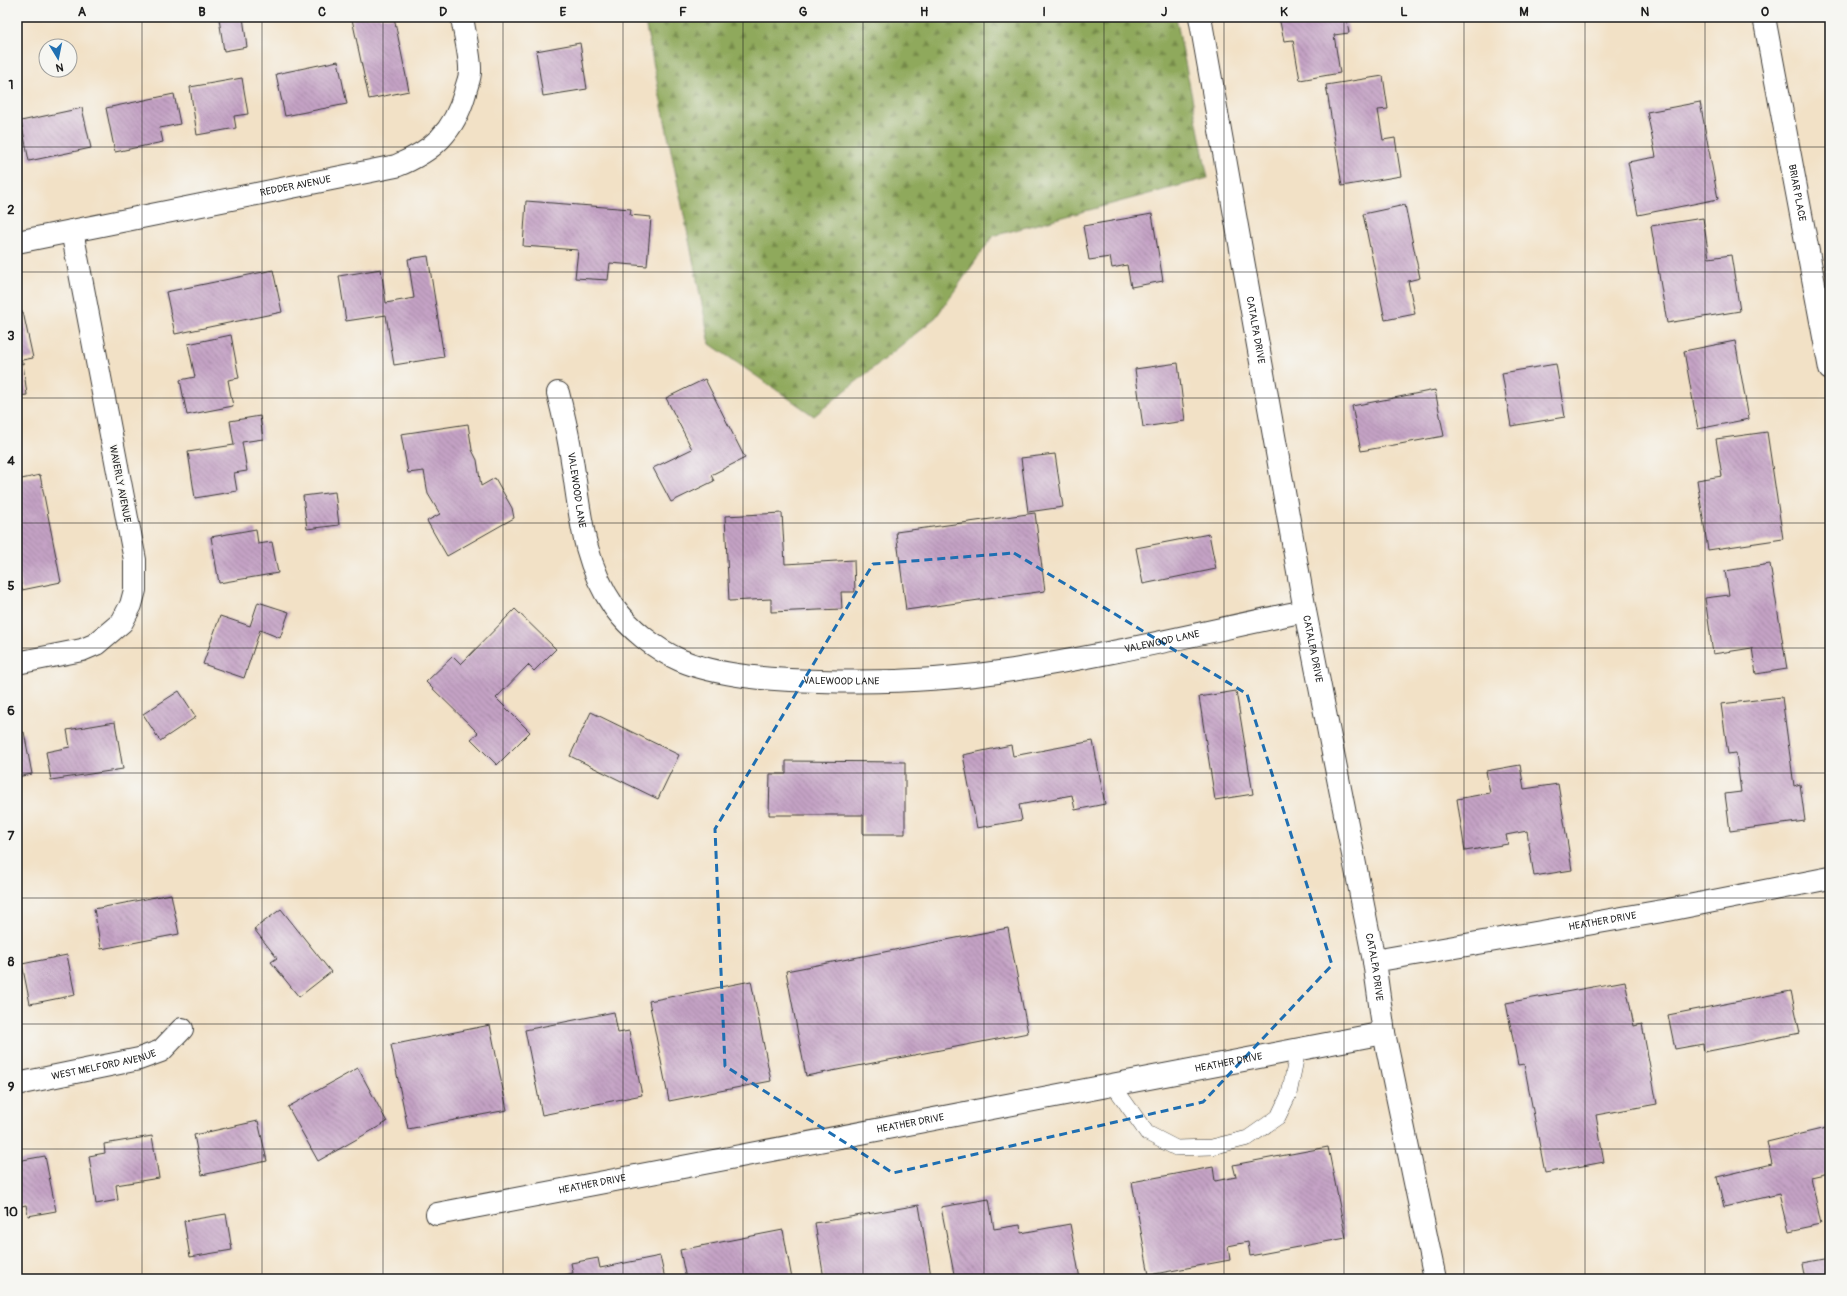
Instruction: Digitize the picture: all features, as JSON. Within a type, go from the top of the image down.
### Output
[{"type":"street","name":"REDDER AVENUE","points":[[17,242],[396,166],[412,159],[429,149],[442,137],[460,112],[470,72],[462,17]]},
{"type":"street","name":"CATALPA DRIVE","points":[[1200,17],[1305,611],[1374,961],[1384,1033],[1435,1279]]},
{"type":"street","name":"BRIAR PLACE","points":[[1764,17],[1830,369]]},
{"type":"street","name":"WAVERLY AVENUE","points":[[17,663],[82,650],[96,644],[122,622],[131,605],[135,590],[135,560],[72,231]]},
{"type":"street","name":"VALEWOOD LANE","points":[[558,394],[571,451],[582,530],[587,552],[600,581],[614,607],[634,629],[651,643],[679,660],[707,668],[747,676],[799,681],[862,682],[923,680],[1012,670],[1140,646],[1305,611]]},
{"type":"street","name":"HEATHER DRIVE","points":[[1374,961],[1668,910],[1830,878]]},
{"type":"street","name":"WEST MELFORD AVENUE","points":[[17,1084],[139,1059],[161,1051],[182,1029]]},
{"type":"street","name":"HEATHER DRIVE","points":[[437,1214],[1384,1033]]},
{"type":"lane","points":[[1112,1085],[1146,1133],[1176,1148],[1212,1147],[1248,1138],[1278,1117],[1289,1094],[1298,1050]]},
{"type":"highlighted area","points":[[1014,553],[1247,694],[1332,965],[1203,1102],[893,1173],[725,1066],[715,829],[873,564]]},
{"type":"green space","points":[[644,17],[1176,17],[1208,178],[993,236],[936,317],[814,416],[710,344]]},
{"type":"building","points":[[243,17],[247,47],[224,51],[219,19]]},
{"type":"building","points":[[360,17],[394,17],[409,91],[369,99],[352,19]]},
{"type":"building","points":[[1279,17],[1346,17],[1349,33],[1334,35],[1340,73],[1300,80],[1293,40],[1284,41]]},
{"type":"building","points":[[580,43],[587,89],[543,96],[536,51]]},
{"type":"building","points":[[338,61],[347,104],[285,116],[276,74]]},
{"type":"building","points":[[1383,76],[1388,109],[1378,110],[1383,140],[1395,138],[1401,176],[1342,186],[1326,85]]},
{"type":"building","points":[[242,78],[248,114],[234,116],[236,128],[197,135],[190,87]]},
{"type":"building","points":[[174,94],[180,124],[160,128],[163,142],[115,152],[106,108]]},
{"type":"building","points":[[1700,102],[1718,199],[1638,215],[1628,162],[1656,157],[1647,112]]},
{"type":"building","points":[[82,108],[91,148],[29,161],[21,121]]},
{"type":"building","points":[[526,201],[631,209],[630,215],[651,217],[647,266],[610,263],[608,280],[575,278],[578,250],[523,246]]},
{"type":"building","points":[[1405,205],[1420,278],[1408,281],[1415,314],[1385,320],[1363,214]]},
{"type":"building","points":[[1152,214],[1163,281],[1131,287],[1127,265],[1112,268],[1110,257],[1089,260],[1083,226]]},
{"type":"building","points":[[1703,218],[1709,258],[1731,255],[1740,311],[1667,323],[1651,226]]},
{"type":"building","points":[[428,256],[444,357],[394,365],[386,315],[346,321],[339,276],[381,269],[386,303],[414,298],[408,259]]},
{"type":"building","points":[[273,270],[282,312],[175,334],[166,292]]},
{"type":"building","points":[[23,312],[33,358],[17,361],[17,313]]},
{"type":"building","points":[[231,335],[239,378],[228,380],[233,406],[187,415],[180,380],[195,377],[188,344]]},
{"type":"building","points":[[1735,341],[1749,419],[1698,429],[1684,351]]},
{"type":"building","points":[[23,363],[27,395],[17,396],[17,364]]},
{"type":"building","points":[[1178,363],[1185,421],[1143,427],[1135,369]]},
{"type":"building","points":[[1556,364],[1565,417],[1511,426],[1502,373]]},
{"type":"building","points":[[705,379],[745,458],[711,475],[714,481],[671,502],[653,468],[692,449],[666,398]]},
{"type":"building","points":[[1435,390],[1444,436],[1361,451],[1352,406]]},
{"type":"building","points":[[260,416],[263,439],[242,442],[247,471],[234,473],[237,491],[195,498],[188,452],[234,445],[230,421]]},
{"type":"building","points":[[468,424],[472,450],[477,460],[481,486],[495,478],[512,508],[514,518],[447,556],[427,521],[440,514],[428,494],[424,471],[408,473],[401,434]]},
{"type":"building","points":[[1767,432],[1783,539],[1708,550],[1697,480],[1722,476],[1716,439]]},
{"type":"building","points":[[1055,454],[1063,507],[1028,512],[1021,458]]},
{"type":"building","points":[[40,475],[61,582],[22,590],[17,565],[17,480]]},
{"type":"building","points":[[335,492],[339,525],[307,529],[303,496]]},
{"type":"building","points":[[782,513],[785,564],[854,560],[855,592],[841,592],[842,609],[771,612],[771,599],[729,601],[725,516]]},
{"type":"building","points":[[1035,513],[1045,591],[906,610],[896,532]]},
{"type":"building","points":[[256,529],[258,544],[272,542],[278,573],[219,583],[211,537]]},
{"type":"building","points":[[1209,534],[1216,569],[1143,584],[1136,548]]},
{"type":"building","points":[[1770,564],[1787,669],[1756,674],[1752,648],[1713,654],[1705,598],[1729,595],[1725,571]]},
{"type":"building","points":[[258,602],[289,612],[280,638],[260,630],[244,678],[203,664],[220,616],[250,626]]},
{"type":"building","points":[[515,609],[556,649],[534,671],[528,665],[496,698],[530,732],[497,765],[471,739],[478,733],[426,682],[453,656],[461,664]]},
{"type":"building","points":[[179,691],[196,717],[160,741],[143,714]]},
{"type":"building","points":[[1236,691],[1253,794],[1215,800],[1199,697]]},
{"type":"building","points":[[1782,697],[1794,786],[1800,784],[1805,821],[1730,831],[1725,794],[1741,792],[1736,753],[1728,754],[1721,704]]},
{"type":"building","points":[[591,712],[679,755],[658,799],[570,756]]},
{"type":"building","points":[[115,722],[123,769],[51,780],[46,752],[70,747],[67,730]]},
{"type":"building","points":[[24,732],[32,774],[17,777],[17,734]]},
{"type":"building","points":[[1093,741],[1105,804],[1075,810],[1072,795],[1019,805],[1022,820],[977,828],[963,755],[1011,745],[1013,756]]},
{"type":"building","points":[[786,761],[905,762],[905,834],[863,834],[863,815],[769,815],[770,774],[786,774]]},
{"type":"building","points":[[1520,765],[1524,789],[1558,784],[1572,870],[1534,876],[1527,831],[1506,835],[1508,844],[1465,851],[1457,799],[1490,793],[1486,771]]},
{"type":"building","points":[[171,894],[179,934],[101,949],[94,909]]},
{"type":"building","points":[[281,909],[331,972],[299,997],[271,962],[277,958],[254,929]]},
{"type":"building","points":[[1008,928],[1028,1033],[806,1076],[786,971]]},
{"type":"building","points":[[67,955],[75,995],[30,1004],[22,964]]},
{"type":"building","points":[[751,981],[771,1081],[669,1101],[649,1001]]},
{"type":"building","points":[[1625,981],[1634,1026],[1642,1024],[1657,1104],[1596,1115],[1604,1162],[1545,1173],[1524,1064],[1518,1065],[1506,1003]]},
{"type":"building","points":[[1791,991],[1800,1033],[1704,1052],[1703,1044],[1675,1049],[1668,1015]]},
{"type":"building","points":[[614,1012],[618,1033],[629,1031],[642,1095],[542,1115],[525,1030]]},
{"type":"building","points":[[490,1025],[507,1110],[408,1129],[391,1045]]},
{"type":"building","points":[[358,1068],[387,1122],[318,1161],[288,1107]]},
{"type":"building","points":[[258,1121],[267,1161],[202,1175],[194,1135]]},
{"type":"building","points":[[1830,1127],[1830,1176],[1829,1173],[1811,1177],[1821,1224],[1788,1231],[1779,1194],[1724,1207],[1717,1177],[1772,1164],[1767,1142]]},
{"type":"building","points":[[152,1136],[159,1178],[116,1185],[118,1200],[96,1204],[89,1156],[105,1153],[104,1144]]},
{"type":"building","points":[[1328,1147],[1346,1238],[1250,1256],[1248,1242],[1228,1246],[1230,1260],[1149,1275],[1132,1182],[1213,1167],[1215,1181],[1236,1177],[1233,1165]]},
{"type":"building","points":[[45,1156],[56,1211],[28,1216],[26,1205],[17,1207],[17,1161]]},
{"type":"building","points":[[989,1199],[994,1229],[1020,1225],[1021,1233],[1070,1224],[1080,1279],[955,1279],[941,1207]]},
{"type":"building","points":[[919,1205],[931,1276],[911,1279],[824,1279],[815,1223]]},
{"type":"building","points":[[226,1214],[232,1250],[190,1257],[184,1221]]},
{"type":"building","points":[[783,1230],[792,1279],[686,1279],[680,1250]]},
{"type":"building","points":[[660,1256],[665,1279],[549,1279],[573,1273],[571,1263],[598,1258],[600,1268]]},
{"type":"building","points":[[1830,1258],[1830,1279],[1806,1279],[1803,1263]]}]
